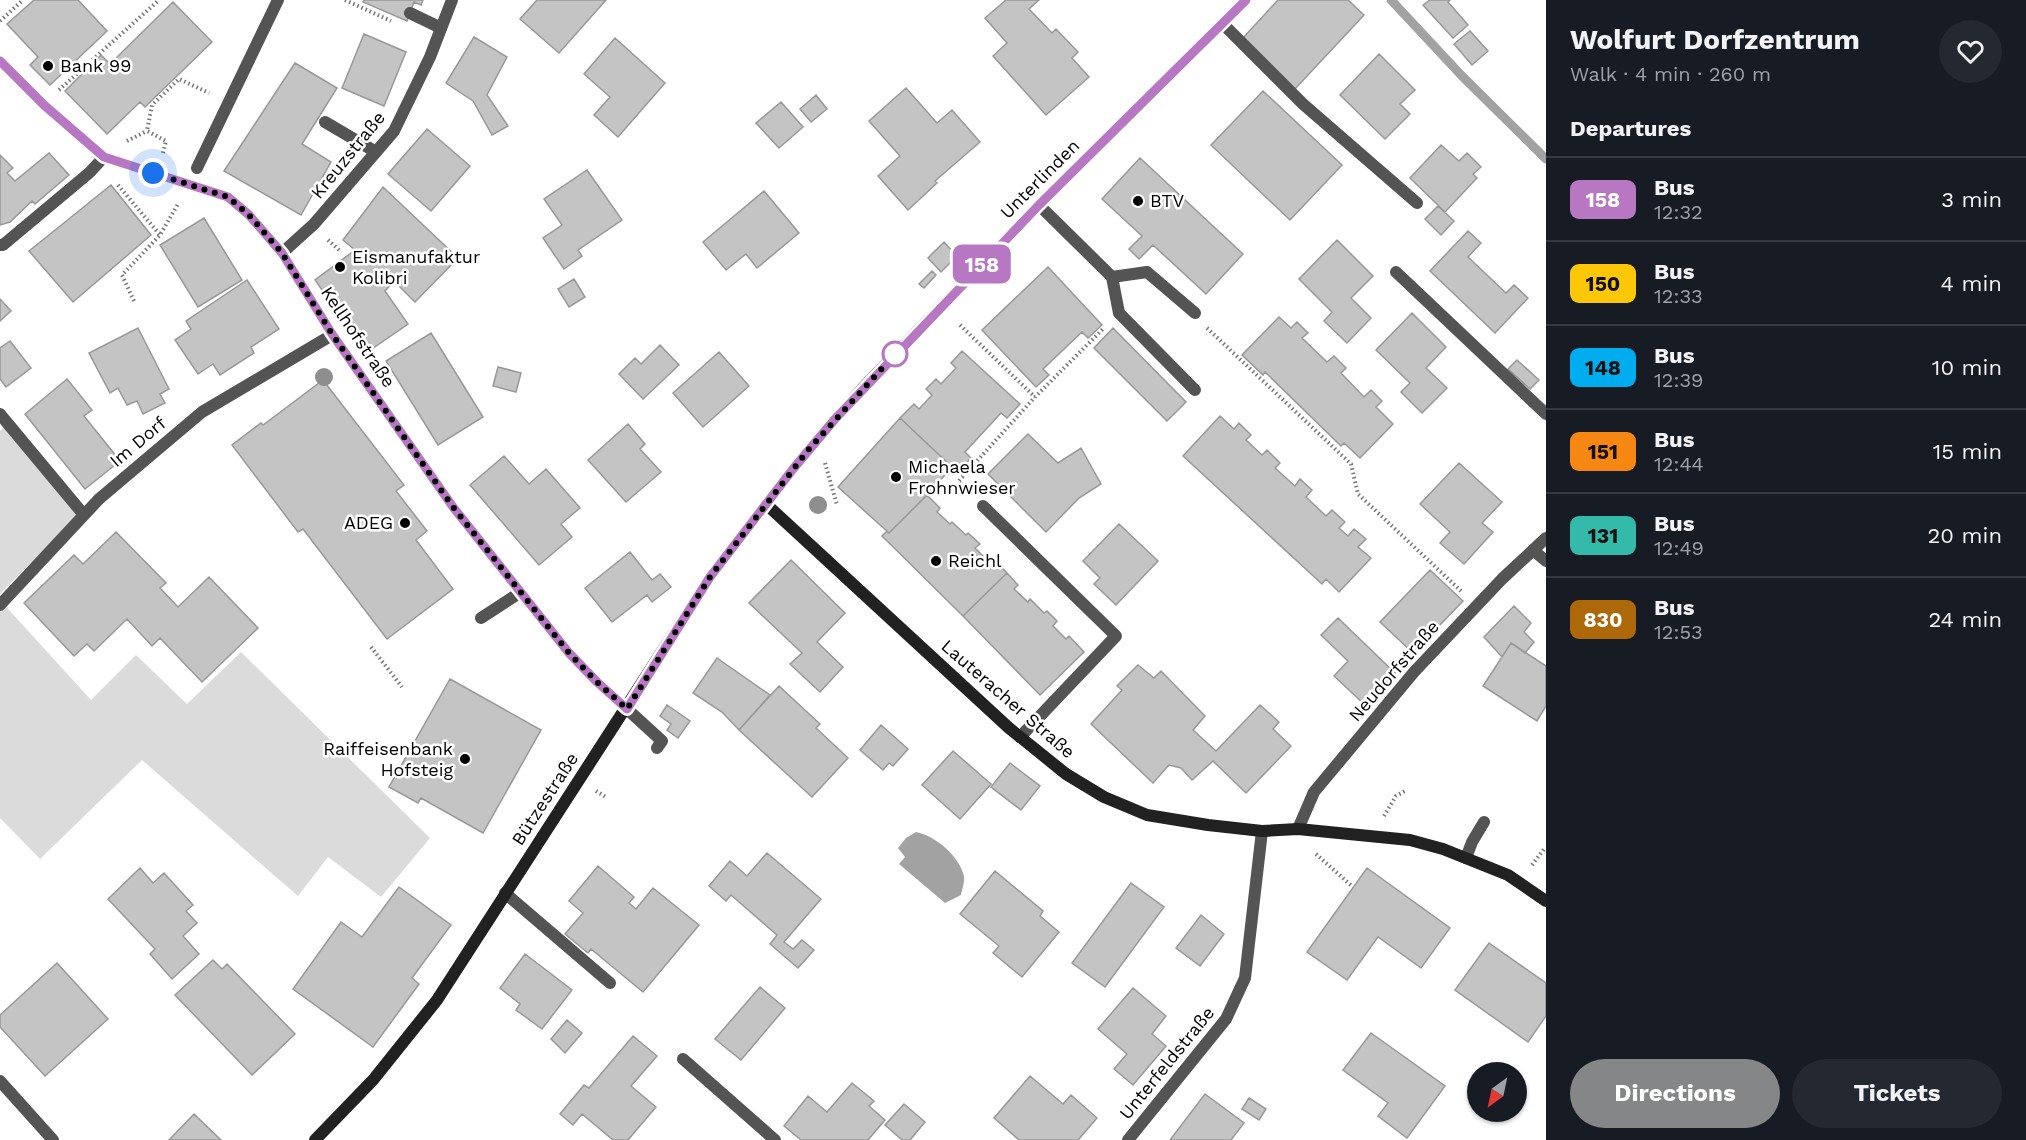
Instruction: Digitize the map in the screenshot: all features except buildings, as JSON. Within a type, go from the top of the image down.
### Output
[{"type":"street","points":[[197,168],[278,0]]},
{"type":"street","name":"Kreuzstraße","points":[[282,253],[314,224],[394,131],[422,75],[452,0]]},
{"type":"street","name":"Unterlinden","points":[[793,469],[870,381],[1039,205],[1246,0]]},
{"type":"street","points":[[410,13],[441,28]]},
{"type":"street","points":[[1222,23],[1303,104],[1417,203]]},
{"type":"street","name":"Kellhofstraße","points":[[0,62],[44,105],[104,157],[228,197],[249,215],[282,253],[332,334],[453,507],[569,653],[627,709]]},
{"type":"street","points":[[325,122],[376,152]]},
{"type":"street","points":[[0,245],[3,245],[89,173],[104,157]]},
{"type":"street","points":[[1039,205],[1112,277],[1119,313],[1195,390]]},
{"type":"street","points":[[1396,272],[1546,414]]},
{"type":"street","points":[[1112,277],[1147,273],[1195,314]]},
{"type":"street","name":"Im Dorf","points":[[0,605],[99,499],[202,412],[332,334]]},
{"type":"street","points":[[0,414],[84,515]]},
{"type":"street","name":"Bützestraße","points":[[315,1140],[373,1080],[437,1000],[627,709],[710,577],[793,469]]},
{"type":"street","name":"Lauteracher Straße","points":[[766,504],[1020,737],[1066,774],[1094,791],[1147,815],[1262,831],[1298,829],[1410,840],[1508,874],[1546,901]]},
{"type":"street","points":[[983,506],[1116,636],[1020,737]]},
{"type":"street","name":"Neudorfstraße","points":[[1298,829],[1314,792],[1414,672],[1502,579],[1546,538]]},
{"type":"street","points":[[1533,550],[1546,561]]},
{"type":"street","points":[[482,618],[521,592]]},
{"type":"street","points":[[627,709],[662,741],[657,748]]},
{"type":"street","points":[[1467,858],[1472,842],[1484,822]]},
{"type":"street","name":"Unterfeldstraße","points":[[1128,1140],[1226,1019],[1245,978],[1262,831]]},
{"type":"street","points":[[505,893],[610,983]]},
{"type":"street","points":[[683,1059],[775,1140]]},
{"type":"street","points":[[0,1080],[53,1140]]},
{"type":"path","points":[[0,21],[23,0]]},
{"type":"path","points":[[57,92],[159,0]]},
{"type":"path","points":[[345,0],[360,7]]},
{"type":"path","points":[[147,130],[152,105],[179,79],[229,102]]},
{"type":"path","points":[[121,144],[147,130]]},
{"type":"path","points":[[147,130],[166,141],[162,158]]},
{"type":"path","points":[[114,180],[160,235]]},
{"type":"path","points":[[134,301],[123,275],[160,235],[181,198]]},
{"type":"path","points":[[325,237],[340,251]]},
{"type":"path","points":[[983,506],[958,482],[1035,397],[1119,313]]},
{"type":"path","points":[[960,325],[1035,397]]},
{"type":"path","points":[[1206,327],[1352,464],[1358,494],[1466,596]]},
{"type":"path","points":[[825,463],[837,505]]},
{"type":"path","points":[[370,647],[402,687]]},
{"type":"path","points":[[1383,816],[1396,796],[1407,790]]},
{"type":"path","points":[[1530,868],[1544,849],[1546,850]]},
{"type":"path","points":[[1313,851],[1353,887]]},
{"type":"shaded area","points":[[4,427],[77,516],[0,594],[0,431]]},
{"type":"shaded area","points":[[0,600],[91,700],[136,655],[187,704],[241,652],[430,838],[381,897],[328,857],[298,896],[142,760],[40,859],[0,818]]},
{"type":"shaded area","points":[[916,832],[939,842],[957,861],[964,876],[961,895],[945,903],[899,864],[905,857],[898,848],[906,838]]},
{"type":"waterway","points":[[1391,0],[1462,76],[1546,159]]},
{"type":"bus line","name":"158","points":[[0,61],[44,105],[104,157],[228,197],[249,215],[282,253],[332,334],[453,507],[569,653],[627,709],[710,577],[793,469],[835,419],[1039,205],[1246,0]]},
{"type":"place","name":"Bank 99","points":[[48,66]]},
{"type":"place","name":"BTV","points":[[1138,201]]},
{"type":"place","name":"Eismanufaktur Kolibri","points":[[340,267]]},
{"type":"place","name":"Michaela Frohnwieser","points":[[896,477]]},
{"type":"place","name":"ADEG","points":[[405,523]]},
{"type":"place","name":"Reichl","points":[[936,561]]},
{"type":"place","name":"Raiffeisenbank Hofsteig","points":[[465,759]]},
{"type":"route","points":[[153,173],[228,197],[249,215],[282,253],[332,334],[453,507],[569,653],[627,709],[710,577],[809,449],[895,354]]}]
